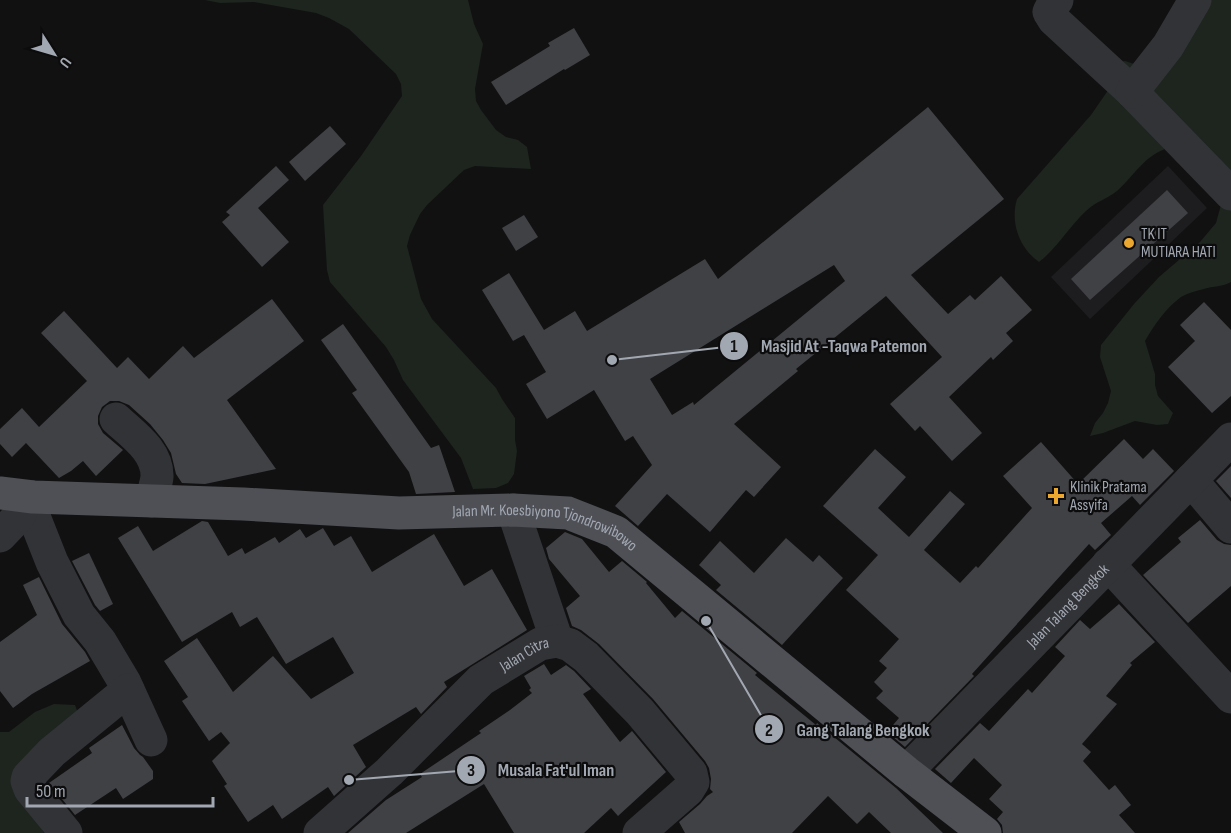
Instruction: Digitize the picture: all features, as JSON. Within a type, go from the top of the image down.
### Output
[{"type":"main road","name":"Jalan Mr. Koesbiyono Tjondrowibowo","points":[[20,496],[399,513],[513,510],[568,513],[616,532],[906,772],[985,833]]},
{"type":"street","points":[[1057,0],[1049,12],[1054,20],[1132,92],[1231,194]]},
{"type":"street","points":[[1132,92],[1168,46],[1195,0]]},
{"type":"street","points":[[116,419],[148,449],[152,456],[157,476],[151,501]]},
{"type":"street","name":"Jalan Talang Bengkok","points":[[906,772],[1231,439]]},
{"type":"street","points":[[1191,480],[1231,526]]},
{"type":"street","points":[[0,536],[19,516],[20,496]]},
{"type":"street","points":[[20,496],[33,514],[52,562],[79,615],[100,641],[128,690],[151,740]]},
{"type":"street","points":[[513,510],[557,641]]},
{"type":"street","points":[[1108,564],[1231,697]]},
{"type":"street","name":"Jalan Citra","points":[[320,833],[389,772],[481,680],[540,644],[557,641],[570,645],[586,657],[640,712],[691,773],[693,782],[688,790],[639,833]]},
{"type":"street","points":[[66,833],[30,789],[27,777],[52,752],[128,690]]},
{"type":"shaded area","points":[[205,0],[468,0],[474,24],[483,44],[475,89],[476,101],[496,130],[506,137],[518,140],[527,147],[531,169],[475,166],[464,170],[420,214],[407,246],[421,299],[432,319],[496,388],[515,418],[517,451],[514,474],[508,483],[496,488],[473,489],[461,458],[403,380],[386,347],[330,282],[327,270],[323,205],[361,156],[402,96],[401,84],[396,74],[349,29],[329,18],[316,13],[254,2],[220,3]]},
{"type":"shaded area","points":[[1198,0],[1231,0],[1231,282],[1181,297],[1161,317],[1145,341],[1155,374],[1158,396],[1173,413],[1168,424],[1157,425],[1135,421],[1090,436],[1095,423],[1108,403],[1111,391],[1100,357],[1101,345],[1159,277],[1200,242],[1216,223],[1222,201],[1174,146],[1164,149],[1142,164],[1117,191],[1080,217],[1039,262],[1026,249],[1018,234],[1015,217],[1017,199],[1091,115],[1111,86],[1114,63],[1125,61],[1137,65]]},
{"type":"shaded area","name":"TK IT MUTIARA HATI","points":[[1168,166],[1207,208],[1090,319],[1051,277]]},
{"type":"shaded area","points":[[54,704],[75,705],[79,716],[50,757],[34,813],[44,833],[0,833],[0,732],[9,732],[35,712]]},
{"type":"building","points":[[574,28],[590,55],[506,105],[491,82],[550,46],[548,43]]},
{"type":"building","points":[[928,107],[1004,199],[911,275],[948,314],[970,295],[975,300],[1001,276],[1032,310],[1006,333],[1013,341],[993,360],[991,357],[949,397],[982,433],[952,461],[920,426],[915,431],[890,404],[942,357],[886,296],[796,369],[798,371],[734,424],[781,467],[754,497],[746,490],[710,532],[667,494],[638,526],[615,506],[652,465],[633,436],[625,441],[594,390],[547,419],[526,384],[546,372],[524,335],[513,341],[482,290],[509,273],[544,330],[575,311],[587,331],[705,259],[718,279]],"holes":[[[834,265],[845,281],[694,405],[693,402],[672,415],[650,379]]]},
{"type":"building","points":[[330,126],[346,144],[305,181],[289,162]]},
{"type":"building","points":[[276,166],[289,180],[258,208],[289,242],[262,267],[222,222],[230,215],[226,212]]},
{"type":"building","points":[[1167,190],[1188,213],[1090,300],[1071,279]]},
{"type":"building","points":[[524,215],[538,237],[516,251],[502,228]]},
{"type":"building","points":[[272,299],[304,341],[227,400],[276,469],[205,484],[182,483],[176,474],[171,453],[163,440],[150,424],[129,405],[119,401],[110,401],[102,407],[98,416],[98,424],[103,433],[123,450],[96,476],[83,461],[59,478],[26,443],[12,457],[0,444],[0,429],[22,408],[39,427],[87,381],[41,333],[64,311],[117,368],[128,357],[149,379],[183,346],[194,358]]},
{"type":"building","points":[[1204,302],[1231,330],[1231,396],[1212,413],[1168,367],[1195,341],[1180,325]]},
{"type":"building","points":[[343,324],[431,448],[439,445],[455,492],[416,494],[409,472],[352,393],[357,390],[321,340]]},
{"type":"building","points":[[1124,439],[1143,459],[1153,449],[1174,471],[1140,505],[1132,496],[1101,523],[1111,535],[1095,550],[1089,544],[972,674],[974,676],[905,747],[887,732],[899,718],[876,698],[883,691],[874,682],[887,668],[879,661],[899,639],[846,590],[878,555],[823,506],[875,449],[906,477],[878,508],[909,537],[950,491],[965,504],[924,550],[960,583],[976,566],[978,568],[1032,508],[1003,476],[1041,442],[1078,484]]},
{"type":"building","points":[[1231,466],[1231,498],[1216,481]]},
{"type":"building","points":[[1200,520],[1217,540],[1231,545],[1231,586],[1188,623],[1143,575],[1181,542],[1178,538]]},
{"type":"building","points":[[202,521],[208,522],[228,556],[242,548],[245,554],[275,537],[279,543],[300,529],[306,538],[323,528],[334,546],[351,536],[372,572],[434,534],[464,586],[492,569],[527,630],[444,682],[447,687],[421,714],[416,707],[353,745],[366,767],[334,796],[328,787],[282,819],[273,805],[248,822],[224,786],[227,784],[212,761],[230,743],[221,732],[209,741],[182,701],[188,697],[164,661],[197,638],[233,692],[273,656],[311,699],[354,673],[333,637],[286,664],[257,617],[240,627],[232,612],[182,642],[118,538],[138,526],[153,551]]},
{"type":"building","points":[[565,532],[582,539],[609,572],[622,561],[647,582],[675,618],[682,611],[757,673],[755,675],[896,788],[943,833],[891,833],[869,812],[857,824],[828,796],[792,833],[685,833],[679,822],[713,792],[710,789],[709,768],[653,699],[599,644],[572,626],[566,608],[580,596],[549,559],[546,548]]},
{"type":"building","points":[[786,538],[813,562],[819,555],[843,578],[782,645],[716,590],[721,585],[699,565],[720,541],[754,573]]},
{"type":"building","points":[[89,553],[113,604],[100,611],[72,561]]},
{"type":"building","points":[[39,577],[62,624],[90,661],[32,694],[13,708],[0,691],[0,642],[37,615],[23,585]]},
{"type":"building","points":[[1119,604],[1155,642],[1130,663],[1132,665],[1106,696],[1117,704],[1082,744],[1091,752],[1083,761],[1109,790],[1115,785],[1131,805],[1119,815],[1135,833],[1003,833],[1002,825],[997,819],[1003,812],[989,799],[1002,785],[974,758],[951,783],[935,769],[980,723],[989,731],[1028,689],[1032,693],[1065,656],[1055,647],[1080,620],[1090,629]]},
{"type":"building","points":[[544,664],[551,675],[566,665],[574,671],[591,689],[583,694],[620,742],[632,731],[666,772],[618,816],[611,808],[584,833],[514,833],[484,784],[406,833],[348,833],[386,800],[422,777],[420,774],[481,733],[479,731],[532,693],[524,676]]},
{"type":"building","points":[[122,725],[134,748],[153,771],[153,779],[123,799],[116,788],[75,815],[49,783],[92,753],[89,748]]},
{"type":"place","name":"TK IT MUTIARA HATI","points":[[1129,243]]},
{"type":"place","name":"Masjid At -Taqwa Patemon","points":[[612,360]]},
{"type":"place","name":"Klinik Pratama Assyifa","points":[[1056,496]]},
{"type":"place","name":"Gang Talang Bengkok","points":[[706,621]]},
{"type":"place","name":"Musala Fat'ul Iman","points":[[349,780]]}]
